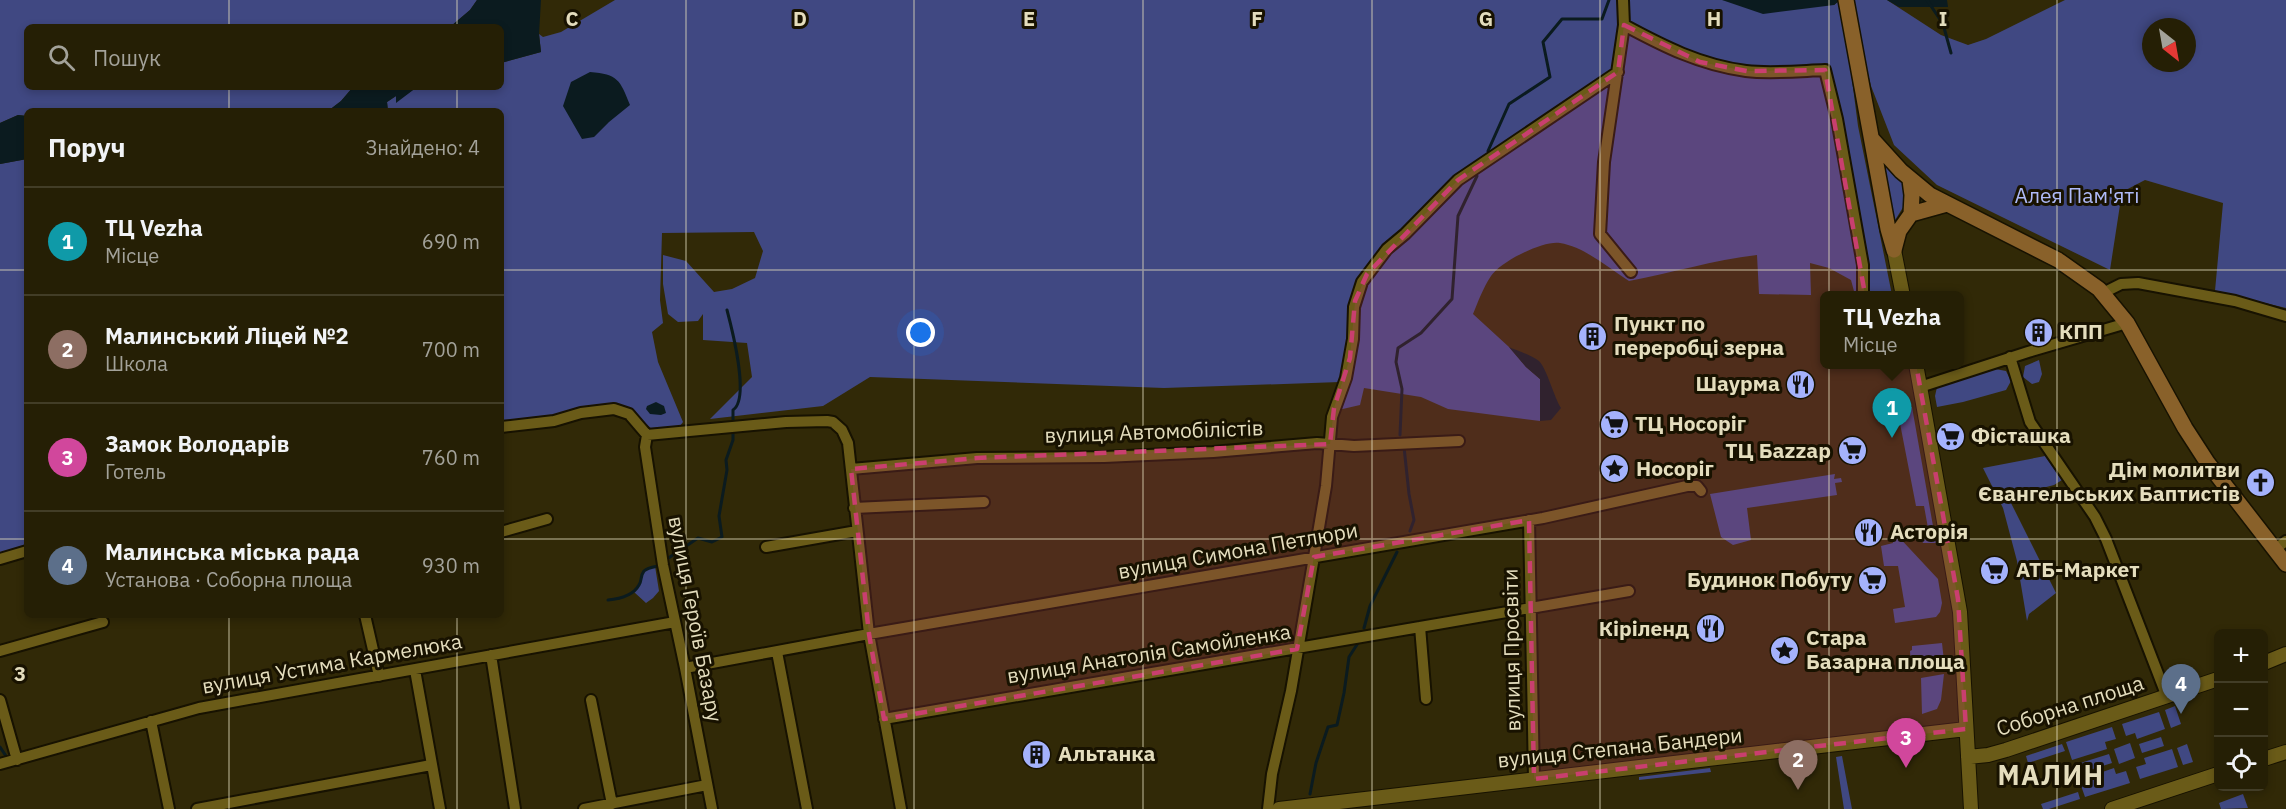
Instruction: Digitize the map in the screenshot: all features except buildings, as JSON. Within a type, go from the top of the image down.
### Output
[{"type":"main road","points":[[1846,0],[1888,229],[1894,250]]},
{"type":"main road","points":[[1872,139],[1910,180],[1947,204],[2064,264],[2103,293],[2127,323],[2196,446],[2280,545],[2286,564]]},
{"type":"main road","points":[[1894,250],[1899,231],[1911,214],[1910,180]]},
{"type":"main road","points":[[1911,214],[1947,204]]},
{"type":"street","points":[[1623,1],[1624,25],[1604,162],[1600,234],[1631,272]]},
{"type":"street","points":[[1624,25],[1670,50],[1700,62],[1747,71],[1826,70],[1863,265],[1863,291]]},
{"type":"street","points":[[1268,809],[1272,774],[1288,703],[1326,486],[1334,408],[1346,378],[1355,301],[1362,282],[1372,266],[1458,180],[1618,72]]},
{"type":"street","points":[[1894,250],[1902,291]]},
{"type":"street","points":[[2103,293],[2121,284],[2138,283],[2244,303],[2286,316]]},
{"type":"street","points":[[1920,387],[2010,357],[2127,323]]},
{"type":"street","points":[[2010,357],[2026,408],[2038,436],[2100,526],[2167,697]]},
{"type":"street","points":[[1917,369],[1958,599],[1971,809]]},
{"type":"street","points":[[504,428],[554,422],[581,413],[614,409],[629,414],[647,435],[786,422],[827,421],[838,425],[847,438],[868,634],[902,809]]},
{"type":"street","name":"вулиця Героїв Базару","points":[[647,435],[645,447],[650,488],[663,565],[712,809]]},
{"type":"street","name":"вулиця Автомобілістів","points":[[852,469],[977,458],[1104,457],[1213,452],[1317,443],[1364,446],[1459,441]]},
{"type":"street","name":"вулиця Симона Петлюри","points":[[685,668],[868,634],[1563,514],[1687,486],[1697,486],[1701,491]]},
{"type":"street","points":[[854,508],[984,502]]},
{"type":"street","points":[[504,531],[547,519]]},
{"type":"street","name":"вулиця Просвіти","points":[[1528,520],[1534,779]]},
{"type":"street","points":[[766,547],[857,531]]},
{"type":"street","points":[[0,559],[24,552]]},
{"type":"street","name":"вулиця Анатолія Самойленка","points":[[884,719],[1629,591]]},
{"type":"street","points":[[366,618],[378,676]]},
{"type":"street","points":[[0,651],[103,622]]},
{"type":"street","name":"вулиця Устима Кармелюка","points":[[0,764],[199,708],[675,622]]},
{"type":"street","points":[[1420,627],[1426,699]]},
{"type":"street","points":[[777,652],[807,809]]},
{"type":"street","points":[[2268,661],[2286,654]]},
{"type":"street","points":[[491,655],[515,809]]},
{"type":"street","points":[[415,670],[440,809]]},
{"type":"street","name":"Соборна площа","points":[[1968,757],[2006,750],[2214,680]]},
{"type":"street","points":[[0,700],[17,760]]},
{"type":"street","points":[[591,700],[612,804]]},
{"type":"street","points":[[151,721],[169,809]]},
{"type":"street","name":"вулиця Степана Бандери","points":[[1279,809],[1966,729]]},
{"type":"street","points":[[2268,758],[2286,752]]},
{"type":"street","points":[[197,809],[431,765]]},
{"type":"street","points":[[2112,809],[2214,775]]},
{"type":"street","points":[[584,809],[707,785]]},
{"type":"highlighted area","points":[[1624,25],[1700,62],[1747,71],[1825,70],[1871,328],[1909,325],[1958,599],[1966,729],[1534,779],[1529,520],[1314,557],[1297,649],[884,719],[869,634],[851,469],[977,458],[1330,444],[1334,408],[1350,358],[1355,301],[1367,274],[1458,180],[1618,72]]},
{"type":"green space","points":[[0,0],[477,0],[470,10],[454,24],[24,24],[24,90],[350,90],[332,108],[24,108],[24,116],[18,115],[0,123]]},
{"type":"green space","name":"Алея Пам'яті","points":[[615,0],[1722,0],[1834,5],[1840,0],[1887,0],[1941,35],[1968,45],[1986,39],[2065,0],[2286,0],[2286,308],[2215,291],[2223,203],[2145,180],[2122,192],[2110,270],[1937,185],[1894,145],[1871,86],[1866,66],[1856,67],[1851,72],[1858,126],[1891,291],[1854,291],[1851,280],[1829,268],[1810,263],[1811,295],[1759,294],[1757,255],[1629,281],[1587,253],[1569,245],[1553,243],[1533,248],[1496,270],[1486,285],[1473,314],[1540,379],[1540,421],[1448,409],[1421,397],[1364,388],[1360,405],[1334,411],[1340,382],[1164,388],[870,377],[823,406],[710,419],[752,377],[747,343],[703,340],[703,314],[698,321],[678,322],[668,314],[663,284],[663,255],[686,261],[714,292],[732,289],[755,278],[763,251],[754,232],[662,233],[660,300],[663,323],[652,332],[658,362],[683,422],[680,426],[652,429],[624,406],[504,424],[504,108],[388,108],[387,102],[396,96],[396,102],[413,90],[504,90],[504,62],[541,52],[539,34],[543,37],[561,32]]},
{"type":"green space","points":[[24,160],[24,548],[0,554],[0,164]]},
{"type":"green space","points":[[1880,160],[1905,185],[1907,201],[1892,225]]},
{"type":"green space","points":[[2039,360],[2042,374],[2039,382],[2032,384],[2023,377],[2025,366]]},
{"type":"green space","points":[[1990,368],[2006,371],[2011,381],[2006,390],[1937,407],[1935,396],[1937,387]]},
{"type":"green space","points":[[1912,407],[1936,543],[1923,543],[1917,530],[1928,528],[1924,506],[1916,506],[1897,408]]},
{"type":"green space","points":[[2045,456],[2062,480],[2054,485],[2008,497],[2056,593],[2029,614],[2027,621],[2017,561],[2003,508],[1983,468]]},
{"type":"green space","points":[[1835,474],[1834,479],[1841,478],[1842,482],[1835,483],[1837,495],[1747,508],[1751,540],[1733,545],[1721,537],[1710,494]]},
{"type":"green space","points":[[1896,534],[1938,579],[1942,603],[1936,617],[1895,623],[1893,609],[1905,607],[1898,566],[1884,566],[1881,546],[1893,543],[1892,537]]},
{"type":"green space","points":[[655,566],[659,591],[646,603],[634,592],[643,573]]},
{"type":"green space","points":[[1942,643],[1944,661],[1911,666],[1912,646]]},
{"type":"green space","points":[[1944,674],[1941,700],[1937,709],[1922,714],[1921,678]]},
{"type":"green space","points":[[2175,706],[2181,724],[2171,728],[2165,710]]},
{"type":"green space","points":[[2159,712],[2165,729],[2137,739],[2135,733],[2126,736],[2122,724]]},
{"type":"green space","points":[[2112,727],[2116,739],[2105,742],[2107,749],[2072,760],[2066,742]]},
{"type":"green space","points":[[2161,737],[2164,746],[2142,753],[2139,744]]},
{"type":"green space","points":[[2130,743],[2135,758],[2119,764],[2114,749]]},
{"type":"green space","points":[[2062,744],[2065,751],[2028,763],[2026,756]]},
{"type":"green space","points":[[2187,744],[2193,762],[2183,765],[2177,748]]},
{"type":"green space","points":[[2172,749],[2178,767],[2140,779],[2136,767],[2146,764],[2144,758]]},
{"type":"green space","points":[[2109,754],[2112,763],[2077,774],[2074,765]]},
{"type":"green space","points":[[1842,756],[1852,809],[1844,809],[1836,757]]},
{"type":"green space","points":[[1710,768],[1711,772],[1639,780],[1639,777]]},
{"type":"green space","points":[[2114,768],[2116,774],[2126,771],[2130,783],[2085,797],[2079,780]]},
{"type":"green space","points":[[2078,792],[2080,799],[2043,809],[2041,804]]},
{"type":"green space","points":[[2243,794],[2248,808],[2221,809],[2219,803]]},
{"type":"shaded area","points":[[477,0],[541,0],[539,34],[541,52],[504,62],[504,24],[454,24],[470,10]]},
{"type":"shaded area","points":[[1722,0],[1840,0],[1834,5],[1763,14]]},
{"type":"shaded area","points":[[1887,0],[1947,0],[1948,7],[1899,7]]},
{"type":"shaded area","points":[[590,72],[607,74],[617,80],[630,105],[594,137],[582,139],[563,106],[571,82]]},
{"type":"shaded area","points":[[350,90],[413,90],[396,103],[396,96],[387,102],[388,108],[332,108]]},
{"type":"shaded area","points":[[18,115],[24,116],[24,160],[0,164],[0,123]]},
{"type":"shaded area","points":[[1509,347],[1532,357],[1542,365],[1561,408],[1551,420],[1540,421],[1540,379]]},
{"type":"shaded area","points":[[656,402],[664,406],[666,413],[650,414],[646,409],[647,406]]},
{"type":"waterway","points":[[1488,151],[1509,104],[1550,77],[1543,42],[1562,19],[1602,19],[1609,0]]},
{"type":"waterway","points":[[1927,0],[1943,24],[1951,53]]},
{"type":"waterway","points":[[1400,435],[1402,389],[1396,362],[1398,348],[1421,333],[1452,299],[1458,216],[1477,176]]},
{"type":"waterway","points":[[727,310],[736,347],[740,379],[740,392],[738,403],[733,410],[733,420]]},
{"type":"waterway","points":[[667,559],[698,538],[712,542],[722,537],[719,516],[727,470],[726,460],[733,440],[733,432]]},
{"type":"waterway","points":[[1404,447],[1414,520],[1410,531]]},
{"type":"waterway","points":[[1364,628],[1370,606],[1397,552]]},
{"type":"waterway","points":[[608,600],[621,598],[633,592],[640,583],[644,571],[658,566]]},
{"type":"waterway","points":[[1310,794],[1316,763],[1328,727],[1337,725],[1349,657],[1358,643]]},
{"type":"waterway","points":[[0,747],[6,756]]},
{"type":"place","name":"КПП","points":[[2038,332]]},
{"type":"place","name":"Пункт по переробці зерна","points":[[1593,336]]},
{"type":"place","name":"Шаурма","points":[[1801,384]]},
{"type":"place","name":"ТЦ Носоріг","points":[[1614,424]]},
{"type":"place","name":"Фісташка","points":[[1950,436]]},
{"type":"place","name":"ТЦ Vezha","points":[[1892,438]]},
{"type":"place","name":"ТЦ Баzzар","points":[[1852,451]]},
{"type":"place","name":"Носоріг","points":[[1615,469]]},
{"type":"place","name":"Дім молитви Євангельських Баптистів","points":[[2261,482]]},
{"type":"place","name":"Асторія","points":[[1869,532]]},
{"type":"place","name":"АТБ-Маркет","points":[[1995,570]]},
{"type":"place","name":"Будинок Побуту","points":[[1873,580]]},
{"type":"place","name":"Кіріленд","points":[[1710,629]]},
{"type":"place","name":"Стара Базарна площа","points":[[1785,650]]},
{"type":"place","name":"Малинська міська рада","points":[[2181,714]]},
{"type":"place","name":"Альтанка","points":[[1037,754]]},
{"type":"place","name":"Замок Володарів","points":[[1906,768]]},
{"type":"place","name":"Малинський Ліцей №2","points":[[1798,790]]},
{"type":"district","name":"МАЛИН","points":[[2051,776]]}]
